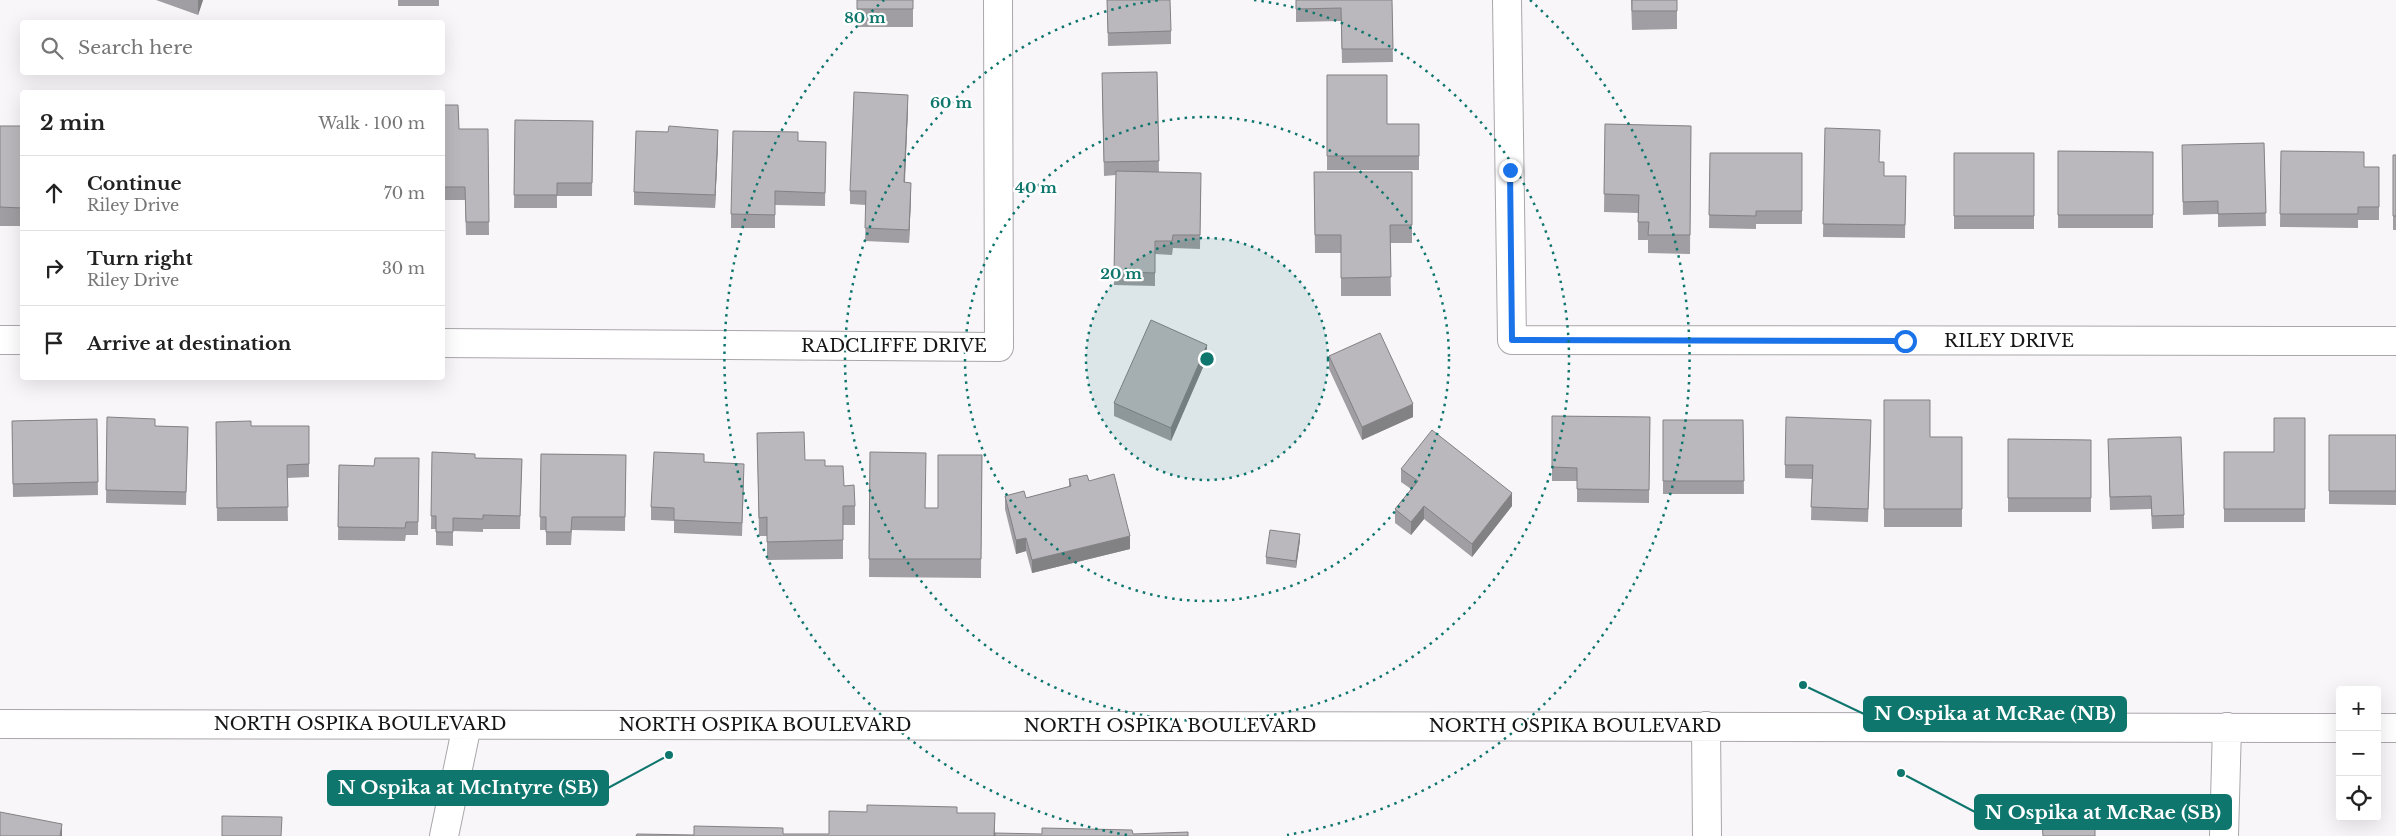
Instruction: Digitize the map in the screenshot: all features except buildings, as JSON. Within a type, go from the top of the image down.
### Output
[{"type":"street","name":"RADCLIFFE DRIVE","points":[[445,343],[999,347],[998,0]]},
{"type":"street","name":"RILEY DRIVE","points":[[1507,0],[1512,340],[2396,341]]},
{"type":"street","points":[[0,340],[20,340]]},
{"type":"street","name":"NORTH OSPIKA BOULEVARD","points":[[0,724],[2336,728]]},
{"type":"street","points":[[444,836],[467,724]]},
{"type":"street","points":[[1706,726],[1707,836]]},
{"type":"street","points":[[2224,836],[2226,727]]},
{"type":"street","points":[[2381,728],[2396,728]]},
{"type":"place","name":"N Ospika at McRae (NB)","points":[[1803,685]]},
{"type":"place","name":"N Ospika at McIntyre (SB)","points":[[669,755]]},
{"type":"place","name":"N Ospika at McRae (SB)","points":[[1901,773]]},
{"type":"route","points":[[1510,170],[1512,340],[1905,341]]}]
